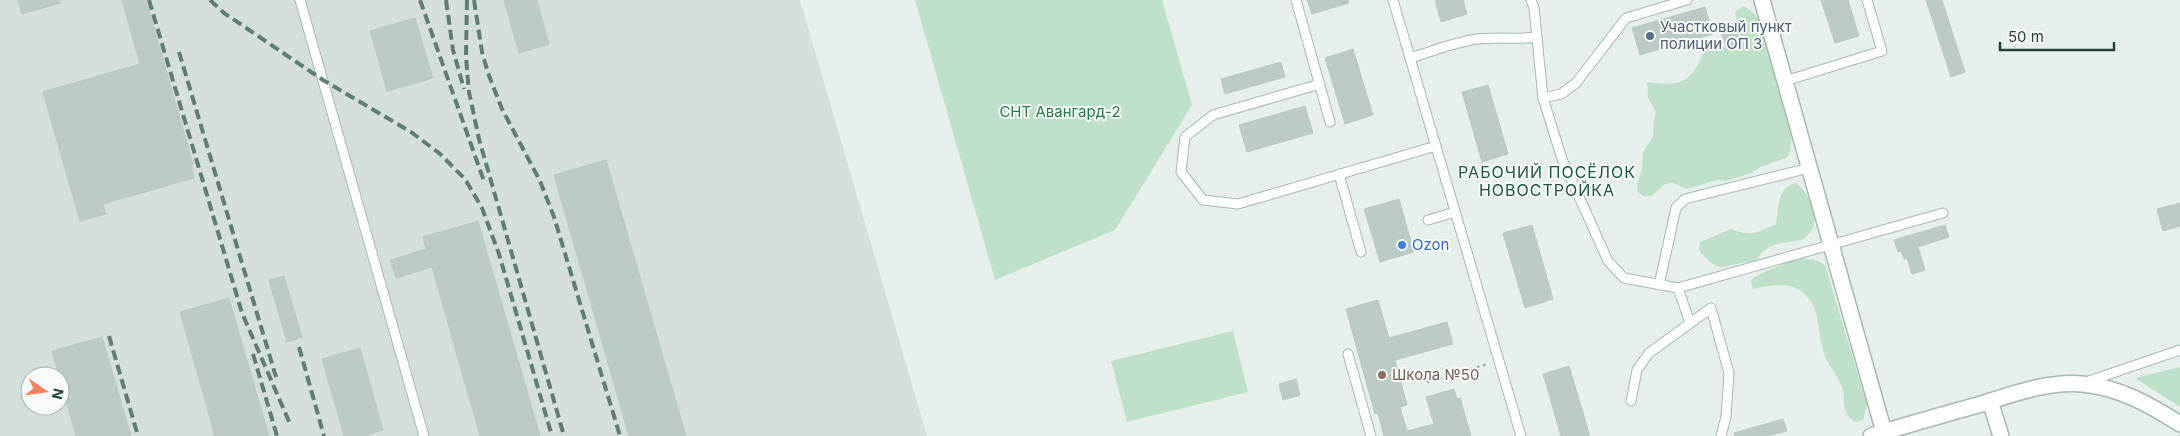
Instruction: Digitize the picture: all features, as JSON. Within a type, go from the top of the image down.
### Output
[{"type":"street","points":[[1762,0],[1831,245],[1878,434],[2039,388],[2081,384],[2115,390],[2151,405],[2180,424]]},
{"type":"street","points":[[1990,401],[2001,436]]},
{"type":"lane","points":[[300,0],[424,436]]},
{"type":"lane","points":[[1296,0],[1330,122]]},
{"type":"lane","points":[[1392,0],[1521,436]]},
{"type":"lane","points":[[1531,0],[1543,98],[1562,159],[1608,261],[1624,278],[1678,288],[1942,213]]},
{"type":"lane","points":[[1543,98],[1560,94],[1576,83],[1626,18],[1687,0]]},
{"type":"lane","points":[[1785,82],[1882,51],[1867,0]]},
{"type":"lane","points":[[1410,58],[1470,40],[1496,38],[1516,40],[1537,37]]},
{"type":"lane","points":[[1320,84],[1213,115],[1185,137],[1181,172],[1203,200],[1238,204],[1436,146]]},
{"type":"lane","points":[[1659,285],[1676,208],[1685,199],[1809,168]]},
{"type":"lane","points":[[1339,174],[1361,252]]},
{"type":"lane","points":[[1428,220],[1455,212]]},
{"type":"lane","points":[[1678,288],[1690,323]]},
{"type":"lane","points":[[1631,401],[1637,370],[1649,353],[1710,308],[1728,372],[1726,417],[1721,436]]},
{"type":"lane","points":[[2081,384],[2180,350]]},
{"type":"lane","points":[[1348,354],[1371,436]]},
{"type":"path","points":[[1427,382],[1499,362]]},
{"type":"shaded area","points":[[0,0],[800,0],[927,436],[0,436]]},
{"type":"green space","name":"СНТ Авангард-2","points":[[915,0],[1162,0],[1192,105],[1115,230],[995,280]]},
{"type":"green space","points":[[1743,6],[1761,21],[1792,135],[1790,152],[1786,158],[1763,166],[1749,174],[1726,181],[1717,180],[1687,189],[1672,183],[1665,184],[1652,195],[1645,197],[1638,192],[1637,185],[1642,169],[1643,152],[1653,137],[1656,112],[1648,98],[1647,82],[1670,84],[1685,80],[1695,69],[1705,49],[1721,44],[1725,48],[1741,44],[1735,12]]},
{"type":"green space","points":[[1796,183],[1808,197],[1814,216],[1812,229],[1803,240],[1776,244],[1766,249],[1755,261],[1724,267],[1713,264],[1699,250],[1700,242],[1731,229],[1744,233],[1754,233],[1776,224],[1782,193],[1790,185]]},
{"type":"green space","points":[[1802,258],[1818,261],[1825,265],[1867,405],[1863,420],[1855,422],[1847,414],[1843,390],[1823,351],[1817,317],[1813,305],[1807,297],[1793,287],[1774,286],[1753,289],[1751,281],[1754,277],[1795,259]]},
{"type":"green space","points":[[1233,331],[1248,392],[1127,422],[1111,361]]},
{"type":"green space","points":[[2180,367],[2180,407],[2135,378]]},
{"type":"building","points":[[18,0],[59,0],[60,3],[22,14]]},
{"type":"building","points":[[122,0],[146,0],[193,164],[191,165],[194,178],[103,204],[106,214],[80,221],[43,92],[140,64]]},
{"type":"building","points":[[504,0],[537,0],[549,44],[519,53]]},
{"type":"building","points":[[1307,0],[1348,0],[1349,3],[1312,14]]},
{"type":"building","points":[[1435,0],[1463,0],[1467,14],[1441,22]]},
{"type":"building","points":[[1821,0],[1848,0],[1859,36],[1835,43]]},
{"type":"building","points":[[1926,0],[1942,0],[1965,72],[1951,77]]},
{"type":"building","points":[[1705,7],[1713,34],[1640,55],[1632,28]]},
{"type":"building","points":[[415,18],[433,78],[387,91],[370,31]]},
{"type":"building","points":[[1736,29],[1740,43],[1726,47],[1722,34]]},
{"type":"building","points":[[1353,49],[1373,115],[1345,124],[1325,58]]},
{"type":"building","points":[[1281,62],[1285,77],[1225,94],[1221,79]]},
{"type":"building","points":[[1488,85],[1508,154],[1482,162],[1462,92]]},
{"type":"building","points":[[1305,106],[1313,133],[1247,152],[1239,125]]},
{"type":"building","points":[[606,160],[686,436],[629,436],[554,175]]},
{"type":"building","points":[[1399,199],[1414,252],[1380,262],[1364,209]]},
{"type":"building","points":[[2180,203],[2180,226],[2163,231],[2157,209]]},
{"type":"building","points":[[478,221],[540,436],[480,436],[432,267],[396,278],[390,260],[426,249],[423,237]]},
{"type":"building","points":[[1532,225],[1553,299],[1525,308],[1503,233]]},
{"type":"building","points":[[1945,225],[1949,237],[1918,247],[1925,270],[1912,274],[1907,258],[1904,259],[1901,251],[1898,252],[1894,240]]},
{"type":"building","points":[[284,276],[302,337],[287,342],[269,280]]},
{"type":"building","points":[[229,298],[269,436],[215,436],[180,312]]},
{"type":"building","name":"Школа №50","points":[[1378,300],[1389,338],[1447,322],[1453,344],[1395,360],[1407,405],[1400,407],[1407,431],[1434,424],[1426,397],[1454,389],[1457,399],[1460,398],[1471,436],[1384,436],[1378,413],[1375,414],[1346,309]]},
{"type":"building","points":[[102,337],[131,436],[76,436],[70,415],[70,366],[56,366],[52,351]]},
{"type":"building","points":[[360,348],[383,430],[369,434],[370,436],[344,436],[322,359]]},
{"type":"building","points":[[1569,366],[1590,436],[1561,436],[1543,374]]},
{"type":"building","points":[[1296,379],[1300,395],[1283,400],[1279,384]]},
{"type":"building","points":[[1783,419],[1787,431],[1768,436],[1735,436],[1734,433]]},
{"type":"railway","points":[[149,0],[242,313],[291,426]]},
{"type":"railway","points":[[210,0],[224,13],[323,80],[411,132],[439,153],[465,179],[482,208],[499,254],[552,436]]},
{"type":"railway","points":[[420,0],[485,184]]},
{"type":"railway","points":[[446,0],[453,50],[464,89]]},
{"type":"railway","points":[[467,0],[466,57],[469,92],[479,139],[564,436]]},
{"type":"railway","points":[[474,0],[482,52],[488,73],[502,109],[540,181],[554,217],[620,436]]},
{"type":"railway","points":[[179,52],[276,377]]},
{"type":"railway","points":[[109,336],[138,436]]},
{"type":"railway","points":[[299,347],[324,436]]},
{"type":"railway","points":[[253,354],[277,436]]},
{"type":"place","name":"Участковый пункт полиции ОП 3","points":[[1650,36]]},
{"type":"place","name":"Ozon","points":[[1402,245]]},
{"type":"place","name":"Школа №50","points":[[1382,375]]},
{"type":"district","name":"РАБОЧИЙ ПОСЁЛОК НОВОСТРОЙКА","points":[[1547,181]]}]
